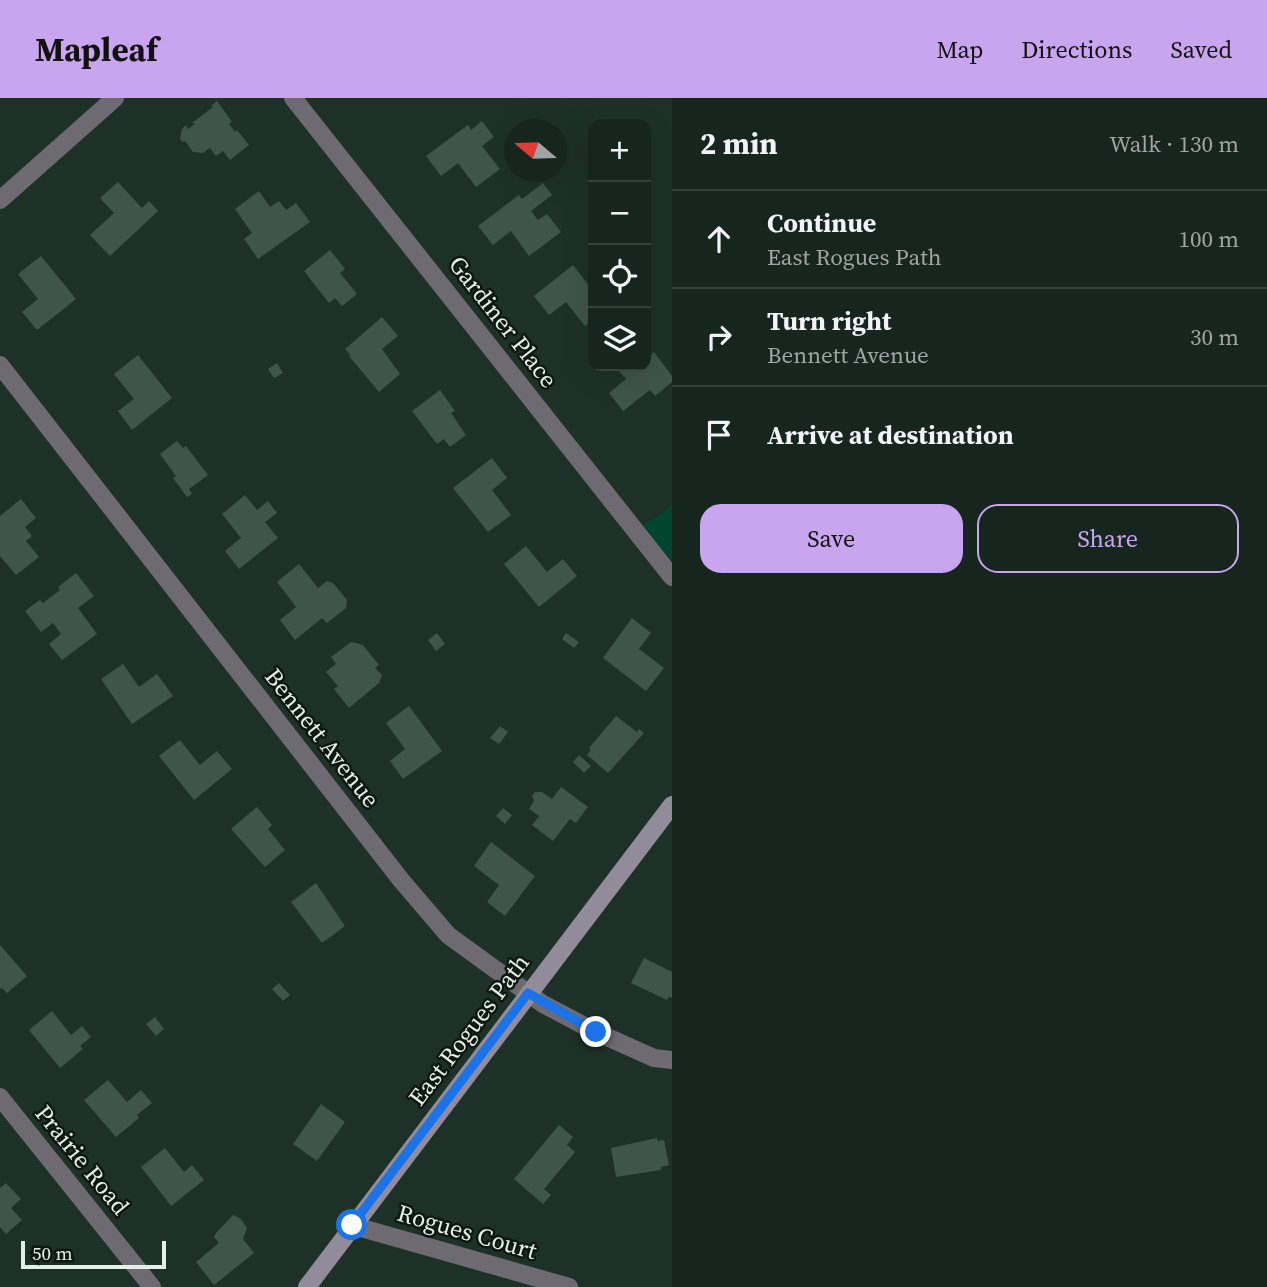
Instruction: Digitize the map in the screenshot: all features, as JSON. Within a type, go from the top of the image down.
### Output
[{"type":"street","points":[[0,200],[115,98]]},
{"type":"street","name":"Gardiner Place","points":[[293,98],[672,577]]},
{"type":"street","name":"Bennett Avenue","points":[[0,365],[401,880],[448,935],[528,993],[596,1032],[654,1058],[672,1060]]},
{"type":"street","name":"East Rogues Path","points":[[307,1287],[672,805]]},
{"type":"street","name":"Prairie Road","points":[[0,1097],[152,1287]]},
{"type":"street","name":"Rogues Court","points":[[352,1225],[569,1287]]},
{"type":"green space","points":[[672,506],[672,560],[641,528]]},
{"type":"building","points":[[217,101],[232,122],[229,124],[249,145],[230,160],[223,151],[216,156],[210,148],[203,153],[193,152],[185,141],[180,139],[182,129],[186,125],[188,129],[195,124],[192,123]]},
{"type":"building","points":[[482,121],[494,137],[482,146],[500,169],[476,187],[458,163],[441,176],[426,156],[468,125],[471,130]]},
{"type":"building","points":[[118,182],[142,208],[149,201],[158,211],[110,256],[90,235],[114,213],[100,198]]},
{"type":"building","points":[[543,183],[552,195],[531,211],[538,220],[547,214],[561,232],[529,256],[511,231],[493,245],[478,226],[519,195],[522,199]]},
{"type":"building","points":[[259,191],[270,207],[279,201],[286,210],[296,203],[310,222],[258,259],[244,239],[252,233],[235,209]]},
{"type":"building","points":[[330,250],[345,269],[340,273],[357,294],[342,306],[335,298],[329,303],[304,271]]},
{"type":"building","points":[[41,256],[76,299],[37,330],[22,312],[38,299],[18,274]]},
{"type":"building","points":[[573,265],[588,284],[588,323],[585,326],[566,302],[549,315],[534,296]]},
{"type":"building","points":[[382,317],[398,336],[382,349],[400,374],[379,392],[345,349]]},
{"type":"building","points":[[654,352],[672,376],[672,382],[655,396],[650,390],[623,411],[609,393],[626,379],[619,371],[651,371],[651,355]]},
{"type":"building","points":[[138,355],[172,398],[132,430],[118,411],[134,399],[114,374]]},
{"type":"building","points":[[277,363],[283,373],[274,378],[268,369]]},
{"type":"building","points":[[440,390],[455,411],[451,413],[466,435],[450,447],[444,439],[437,444],[412,411]]},
{"type":"building","points":[[177,441],[183,448],[186,446],[208,475],[189,489],[192,494],[187,497],[160,454]]},
{"type":"building","points":[[492,458],[507,478],[492,490],[511,515],[488,532],[453,488]]},
{"type":"building","points":[[245,495],[257,510],[268,501],[277,513],[265,522],[278,538],[239,569],[225,551],[241,538],[222,514]]},
{"type":"building","points":[[21,499],[36,518],[25,527],[32,536],[26,541],[39,557],[16,575],[0,556],[0,516]]},
{"type":"building","points":[[526,546],[547,572],[563,559],[577,576],[539,607],[504,564]]},
{"type":"building","points":[[299,564],[318,588],[327,581],[333,583],[347,600],[346,608],[327,623],[322,618],[295,640],[280,620],[296,607],[277,582]]},
{"type":"building","points":[[76,573],[94,596],[78,608],[97,634],[62,660],[49,644],[61,634],[53,623],[41,632],[25,611],[40,600],[43,603]]},
{"type":"building","points":[[632,618],[651,633],[639,649],[664,668],[646,691],[603,658]]},
{"type":"building","points":[[437,633],[445,644],[436,651],[428,640]]},
{"type":"building","points":[[566,633],[579,642],[574,648],[562,639]]},
{"type":"building","points":[[351,642],[363,645],[379,665],[375,668],[382,675],[379,683],[349,708],[334,689],[338,686],[326,672],[336,664],[331,657]]},
{"type":"building","points":[[123,664],[139,687],[157,674],[173,696],[132,724],[101,679]]},
{"type":"building","points":[[409,706],[442,751],[403,779],[390,761],[405,749],[386,723]]},
{"type":"building","points":[[616,716],[637,732],[639,729],[644,733],[608,773],[587,755],[591,750],[589,748]]},
{"type":"building","points":[[500,726],[508,732],[499,744],[490,738]]},
{"type":"building","points":[[180,740],[200,765],[217,751],[232,769],[194,800],[159,756]]},
{"type":"building","points":[[579,755],[591,766],[584,773],[573,762]]},
{"type":"building","points":[[561,787],[588,807],[576,823],[570,819],[553,841],[532,825],[539,816],[529,809],[535,792],[542,792],[552,799]]},
{"type":"building","points":[[257,807],[272,825],[268,829],[285,850],[265,867],[231,829]]},
{"type":"building","points":[[503,808],[512,815],[505,824],[496,816]]},
{"type":"building","points":[[491,842],[535,876],[505,916],[487,902],[499,885],[474,866]]},
{"type":"building","points":[[316,883],[345,926],[322,943],[291,902]]},
{"type":"building","points":[[0,945],[27,976],[7,993],[0,989]]},
{"type":"building","points":[[644,958],[672,972],[672,998],[667,1000],[631,983]]},
{"type":"building","points":[[279,983],[290,995],[283,1001],[272,989]]},
{"type":"building","points":[[52,1011],[71,1035],[82,1026],[91,1037],[80,1046],[83,1049],[60,1068],[29,1030]]},
{"type":"building","points":[[155,1017],[164,1029],[156,1036],[146,1024]]},
{"type":"building","points":[[108,1080],[127,1102],[141,1090],[152,1103],[116,1137],[84,1100]]},
{"type":"building","points":[[321,1104],[345,1122],[317,1161],[293,1144]]},
{"type":"building","points":[[559,1125],[573,1137],[567,1145],[575,1152],[544,1189],[551,1195],[543,1204],[514,1179]]},
{"type":"building","points":[[657,1138],[657,1141],[664,1140],[669,1165],[661,1167],[661,1170],[616,1177],[611,1148]]},
{"type":"building","points":[[165,1148],[184,1172],[192,1165],[204,1180],[171,1206],[141,1167]]},
{"type":"building","points":[[6,1183],[21,1199],[11,1208],[22,1220],[6,1234],[0,1227],[0,1188]]},
{"type":"building","points":[[233,1215],[240,1218],[247,1228],[243,1239],[254,1253],[214,1285],[196,1262],[219,1243],[214,1237],[216,1233]]},
{"type":"route","points":[[352,1225],[528,993],[596,1032]]}]
